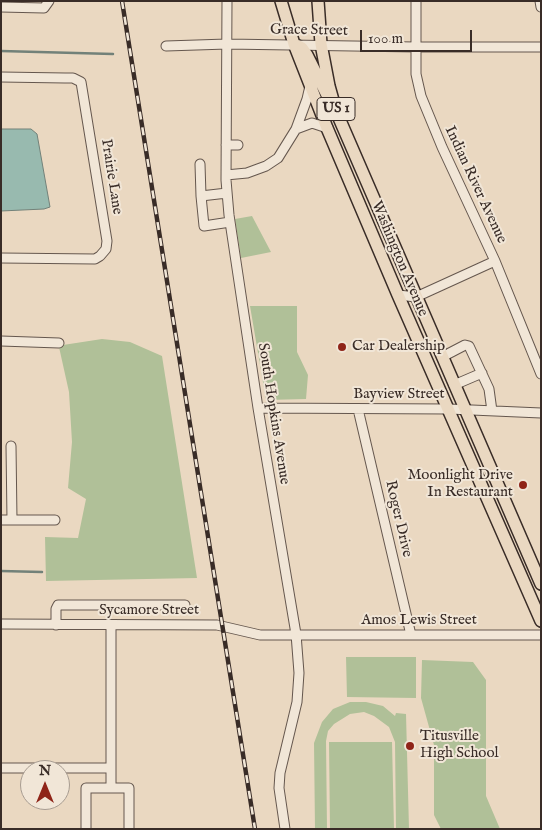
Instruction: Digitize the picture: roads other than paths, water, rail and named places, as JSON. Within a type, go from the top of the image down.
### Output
[{"type":"main road","name":"US 1","points":[[281,1],[294,44]]},
{"type":"main road","name":"Washington Avenue","points":[[318,1],[321,44],[336,111],[541,584]]},
{"type":"main road","name":"Washington Avenue","points":[[294,44],[326,128],[541,621]]},
{"type":"main road","points":[[294,44],[302,48],[308,55],[322,88],[336,111]]},
{"type":"main road","points":[[498,524],[512,518]]},
{"type":"street","name":"South Hopkins Avenue","points":[[227,1],[226,175],[230,222],[258,408],[296,634],[299,673],[297,702],[280,773],[279,788],[285,829]]},
{"type":"street","name":"Indian River Avenue","points":[[416,1],[416,74],[429,118],[495,261],[541,374]]},
{"type":"street","points":[[540,1],[541,7]]},
{"type":"street","points":[[1,7],[46,4]]},
{"type":"street","name":"Grace Street","points":[[166,46],[321,44],[416,47],[541,47]]},
{"type":"street","name":"Prairie Lane","points":[[1,77],[73,78],[81,82],[107,241],[106,249],[95,259],[1,258]]},
{"type":"street","points":[[226,175],[248,173],[266,166],[278,158],[294,133],[308,99],[310,86]]},
{"type":"street","points":[[294,133],[312,123],[326,128]]},
{"type":"street","points":[[226,145],[238,145]]},
{"type":"street","points":[[200,164],[204,226],[230,222]]},
{"type":"street","points":[[348,177],[361,170]]},
{"type":"street","points":[[201,196],[227,193]]},
{"type":"street","points":[[398,295],[416,297],[495,261]]},
{"type":"street","points":[[1,341],[59,343]]},
{"type":"street","points":[[442,356],[466,345],[469,346],[482,372],[491,399],[492,411]]},
{"type":"street","points":[[454,385],[482,372]]},
{"type":"street","name":"Bayview Street","points":[[258,408],[466,410],[541,413]]},
{"type":"street","name":"Roger Drive","points":[[358,409],[411,635]]},
{"type":"street","points":[[11,446],[12,520]]},
{"type":"street","points":[[1,520],[55,520]]},
{"type":"street","points":[[56,624],[58,605],[185,605]]},
{"type":"street","name":"Sycamore Street","points":[[1,624],[217,625],[260,635],[296,634]]},
{"type":"street","points":[[111,625],[111,788]]},
{"type":"street","name":"Amos Lewis Street","points":[[296,634],[541,635]]},
{"type":"street","points":[[1,768],[111,768]]},
{"type":"street","points":[[86,829],[86,788],[129,788],[129,829]]},
{"type":"water","points":[[1,129],[31,129],[37,134],[50,207],[44,209],[1,211]]},
{"type":"waterway","points":[[1,51],[113,54]]},
{"type":"waterway","points":[[1,571],[42,572]]},
{"type":"railway","points":[[122,1],[255,829]]},
{"type":"place","name":"Car Dealership","points":[[342,347]]},
{"type":"place","name":"Moonlight Drive In Restaurant","points":[[523,485]]},
{"type":"place","name":"Titusville High School","points":[[410,746]]}]
